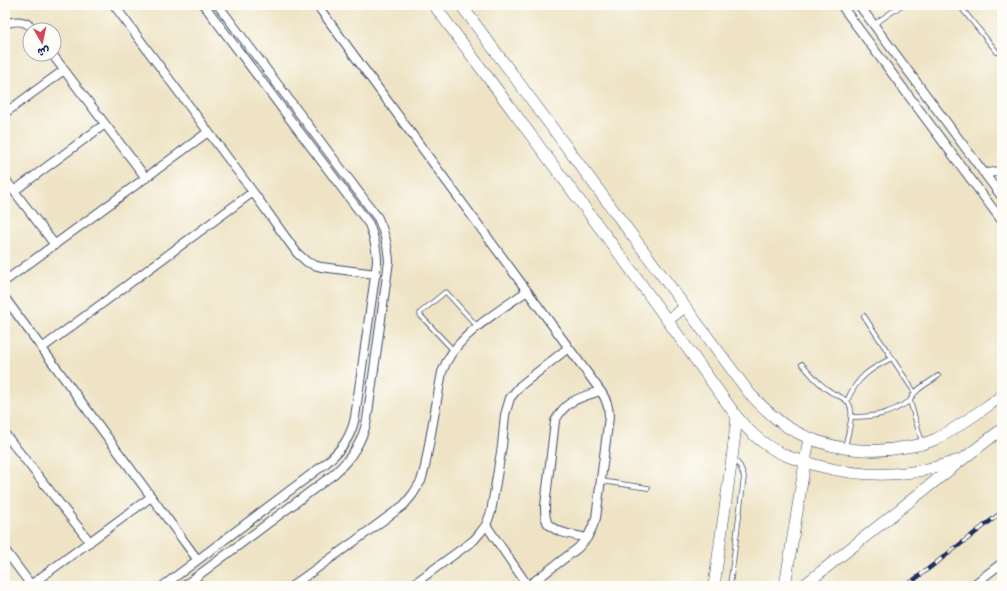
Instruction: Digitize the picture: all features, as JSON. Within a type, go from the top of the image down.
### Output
[{"type":"street","points":[[114,5],[297,253],[302,258],[321,267],[376,274]]},
{"type":"street","points":[[163,586],[325,464],[347,441],[356,417],[376,274],[377,249],[369,224],[204,5]]},
{"type":"street","points":[[184,586],[334,474],[351,457],[366,427],[389,261],[388,246],[378,218],[218,5]]},
{"type":"street","points":[[317,5],[600,391],[609,408],[596,518],[587,538],[578,548],[528,586],[486,525]]},
{"type":"street","points":[[434,5],[748,430],[764,443],[786,456],[845,472],[879,475],[913,472],[963,459]]},
{"type":"street","points":[[461,5],[750,394],[768,412],[788,427],[809,438],[844,449],[872,451],[901,449],[935,439],[959,426],[1002,396]]},
{"type":"street","points":[[841,5],[1002,221]]},
{"type":"street","points":[[859,5],[1002,198]]},
{"type":"street","points":[[5,24],[13,21],[22,22]]},
{"type":"street","points":[[232,41],[240,34]]},
{"type":"street","points":[[58,62],[146,178]]},
{"type":"street","points":[[5,113],[64,70]]},
{"type":"street","points":[[14,191],[105,124]]},
{"type":"street","points":[[5,281],[208,132]]},
{"type":"street","points":[[944,142],[954,134]]},
{"type":"street","points":[[983,172],[990,173],[1002,170]]},
{"type":"street","points":[[5,179],[55,245]]},
{"type":"street","points":[[345,192],[354,185]]},
{"type":"street","points":[[42,348],[253,192]]},
{"type":"street","points":[[292,586],[404,505],[413,494],[421,481],[425,467],[442,372],[446,361],[453,350],[477,326],[527,291]]},
{"type":"street","points":[[5,298],[197,559]]},
{"type":"street","points":[[668,320],[685,307]]},
{"type":"street","points":[[411,586],[474,540],[486,525],[491,512],[502,448],[505,415],[510,398],[520,386],[568,348]]},
{"type":"street","points":[[362,370],[374,372]]},
{"type":"street","points":[[587,538],[552,528],[547,522],[545,506],[555,421],[559,412],[574,400],[600,391]]},
{"type":"street","points":[[714,586],[737,417]]},
{"type":"street","points":[[803,586],[1002,429]]},
{"type":"street","points":[[5,434],[90,542]]},
{"type":"street","points":[[785,586],[809,438]]},
{"type":"street","points":[[5,550],[30,585],[151,497]]},
{"type":"street","points":[[262,511],[270,522]]},
{"type":"street","points":[[972,586],[1002,563]]},
{"type":"lane","points":[[874,24],[902,5]]},
{"type":"lane","points":[[959,5],[997,52]]},
{"type":"lane","points":[[453,350],[421,316],[421,312],[444,292],[446,292],[477,326]]},
{"type":"lane","points":[[864,316],[915,393]]},
{"type":"lane","points":[[847,401],[863,376],[870,370],[892,358]]},
{"type":"lane","points":[[802,364],[826,389],[847,401],[850,406],[852,411],[844,449]]},
{"type":"lane","points":[[851,417],[881,415],[901,407],[910,401],[915,393],[938,376]]},
{"type":"lane","points":[[910,401],[922,444]]},
{"type":"lane","points":[[730,586],[744,482],[744,477],[740,466],[732,458]]},
{"type":"lane","points":[[601,480],[648,488]]},
{"type":"railway","points":[[906,586],[1002,512]]}]
